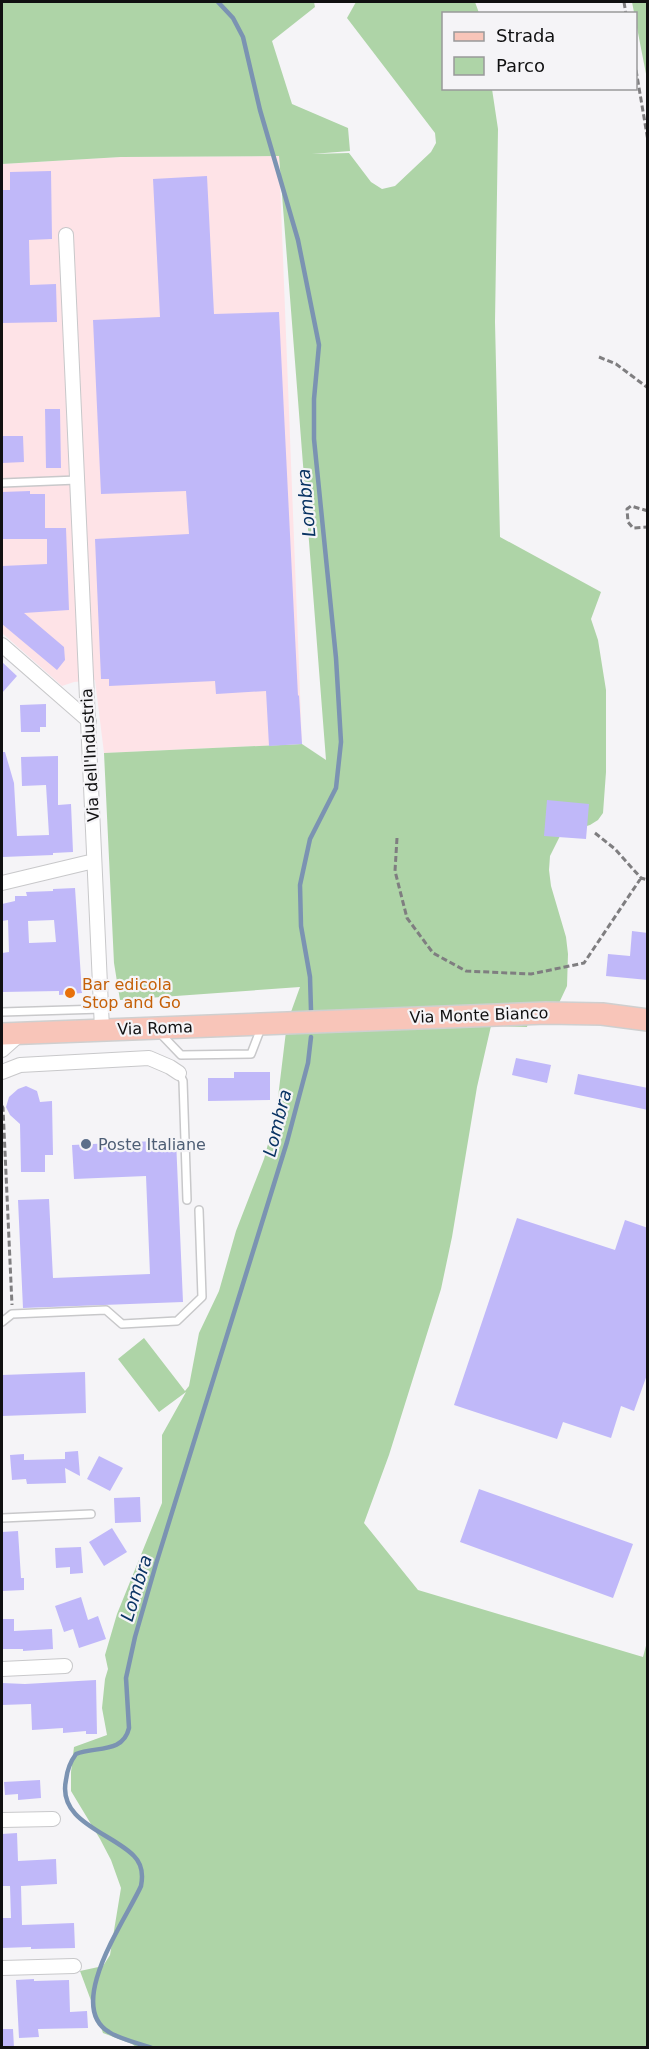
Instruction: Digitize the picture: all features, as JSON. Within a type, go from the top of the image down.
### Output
[{"type":"main road","name":"Via Monte Bianco","points":[[309,1021],[546,1013],[602,1014],[648,1020]]},
{"type":"main road","name":"Via Roma","points":[[11,1033],[102,1019],[155,1028],[309,1021]]},
{"type":"street","name":"Via dell'Industria","points":[[66,235],[102,1019]]},
{"type":"street","points":[[2,645],[89,721]]},
{"type":"street","points":[[2,883],[94,861]]},
{"type":"street","points":[[2,1050],[11,1033]]},
{"type":"street","points":[[2,1072],[20,1065],[149,1058],[179,1072]]},
{"type":"street","points":[[2,1669],[65,1666]]},
{"type":"street","points":[[2,1820],[53,1819]]},
{"type":"street","points":[[2,1968],[74,1966]]},
{"type":"lane","points":[[2,483],[77,480]]},
{"type":"lane","name":"Via Roma","points":[[2,1012],[102,1019]]},
{"type":"lane","points":[[155,1028],[181,1055],[239,1054],[251,1053],[263,1024]]},
{"type":"lane","points":[[179,1072],[183,1081],[187,1200]]},
{"type":"lane","points":[[2,1322],[12,1314],[106,1310],[122,1324],[177,1321],[202,1297],[199,1210]]},
{"type":"lane","points":[[2,1518],[91,1514]]},
{"type":"path","points":[[637,76],[648,141]]},
{"type":"path","points":[[599,357],[616,364],[648,388]]},
{"type":"path","points":[[648,511],[631,506],[627,509],[628,522],[633,528],[648,527]]},
{"type":"path","points":[[595,833],[615,849],[641,879],[648,880]]},
{"type":"path","points":[[397,838],[395,871],[406,918],[432,953],[466,971],[531,974],[584,963],[641,879]]},
{"type":"path","points":[[2,1106],[12,1314]]},
{"type":"shaded area","points":[[279,156],[302,744],[104,753],[95,680],[62,686],[2,633],[2,164],[121,157]]},
{"type":"green space","points":[[2,2],[314,2],[315,7],[272,41],[292,104],[348,128],[350,151],[312,154],[349,153],[371,182],[382,189],[395,186],[431,152],[436,143],[435,133],[347,18],[356,2],[475,2],[479,12],[442,12],[442,90],[492,90],[498,129],[495,322],[500,537],[601,592],[591,619],[598,640],[606,690],[606,772],[603,813],[590,825],[561,834],[550,856],[551,886],[566,937],[568,954],[567,986],[559,1003],[532,1006],[527,1027],[491,1026],[477,1087],[441,1289],[389,1455],[364,1523],[418,1590],[643,1657],[647,1642],[647,2047],[136,2047],[103,2033],[80,1971],[103,1966],[110,1955],[121,1888],[111,1860],[71,1791],[74,1747],[107,1735],[102,1708],[108,1669],[105,1655],[117,1614],[162,1503],[162,1435],[186,1392],[159,1412],[118,1359],[144,1338],[185,1391],[189,1386],[199,1333],[219,1291],[236,1231],[264,1159],[276,1114],[287,1023],[300,987],[120,1000],[114,963],[104,753],[302,744],[326,760],[279,156],[121,157],[2,164]]},
{"type":"green space","points":[[632,2],[647,2],[647,79],[637,28],[637,12],[634,12]]},
{"type":"building","points":[[51,171],[52,239],[29,240],[30,285],[56,284],[57,322],[2,323],[2,190],[10,190],[10,172]]},
{"type":"building","points":[[207,176],[214,314],[279,312],[302,744],[269,746],[266,691],[216,694],[215,681],[109,686],[109,679],[101,679],[95,539],[189,534],[186,491],[101,494],[93,320],[160,317],[153,179]]},
{"type":"building","points":[[45,409],[60,409],[61,468],[46,468]]},
{"type":"building","points":[[2,436],[23,436],[24,462],[2,463]]},
{"type":"building","points":[[30,491],[30,494],[45,494],[45,528],[66,528],[69,610],[24,613],[64,647],[65,660],[57,670],[2,624],[2,566],[47,564],[47,539],[2,539],[2,492]]},
{"type":"building","points":[[2,662],[17,676],[2,693]]},
{"type":"building","points":[[46,704],[46,727],[40,727],[40,732],[21,732],[20,705]]},
{"type":"building","points":[[2,752],[5,752],[14,783],[17,836],[49,835],[46,785],[22,786],[21,757],[58,756],[58,805],[71,804],[73,852],[3,857]]},
{"type":"building","points":[[547,800],[589,804],[586,839],[544,836]]},
{"type":"building","points":[[75,888],[82,993],[59,995],[59,991],[2,992],[2,953],[9,952],[8,920],[2,921],[2,904],[15,901],[15,896],[27,896],[26,892],[53,891],[53,889]],"holes":[[[54,920],[56,942],[29,943],[28,921]]]},
{"type":"building","points":[[632,931],[648,933],[648,980],[606,976],[608,954],[630,956]]},
{"type":"building","points":[[516,1058],[551,1065],[547,1083],[512,1075]]},
{"type":"building","points":[[234,1072],[270,1072],[270,1100],[208,1101],[208,1078],[234,1078]]},
{"type":"building","points":[[578,1074],[648,1088],[648,1110],[574,1094]]},
{"type":"building","points":[[26,1086],[37,1091],[40,1102],[52,1101],[53,1155],[45,1155],[45,1172],[21,1172],[20,1124],[10,1115],[6,1107],[9,1097],[18,1089]]},
{"type":"building","points":[[176,1140],[183,1302],[23,1308],[18,1200],[49,1199],[53,1278],[150,1274],[146,1176],[74,1179],[72,1145]]},
{"type":"building","points":[[517,1218],[615,1250],[625,1220],[648,1228],[648,1372],[634,1411],[621,1406],[611,1438],[563,1422],[557,1439],[454,1405]]},
{"type":"building","points":[[85,1372],[86,1413],[2,1416],[2,1375]]},
{"type":"building","points":[[78,1451],[80,1476],[65,1468],[66,1483],[27,1484],[26,1479],[12,1480],[10,1455],[24,1454],[24,1460],[65,1459],[65,1452]]},
{"type":"building","points":[[99,1456],[123,1468],[110,1491],[87,1479]]},
{"type":"building","points":[[479,1489],[633,1544],[613,1598],[460,1542]]},
{"type":"building","points":[[140,1497],[141,1522],[115,1523],[114,1498]]},
{"type":"building","points":[[112,1528],[127,1552],[104,1566],[89,1542]]},
{"type":"building","points":[[18,1531],[24,1590],[2,1591],[2,1532]]},
{"type":"building","points":[[81,1547],[83,1573],[70,1574],[70,1567],[56,1568],[55,1548]]},
{"type":"building","points":[[81,1597],[88,1620],[98,1616],[106,1639],[79,1648],[73,1629],[64,1632],[55,1606]]},
{"type":"building","points":[[2,1619],[14,1619],[14,1631],[52,1629],[53,1649],[23,1651],[23,1649],[2,1649]]},
{"type":"building","points":[[96,1680],[97,1734],[86,1734],[86,1731],[63,1733],[63,1728],[32,1730],[31,1704],[2,1705],[2,1683]]},
{"type":"building","points":[[40,1780],[41,1798],[18,1800],[18,1794],[5,1795],[4,1782]]},
{"type":"building","points":[[17,1833],[18,1861],[56,1859],[57,1884],[21,1886],[22,1925],[74,1923],[75,1948],[2,1948],[2,1918],[11,1918],[10,1886],[2,1886],[2,1834]]},
{"type":"building","points":[[34,1979],[34,1981],[69,1980],[70,2012],[87,2011],[88,2028],[38,2029],[39,2037],[19,2038],[16,1980]]},
{"type":"building","points":[[2,2029],[13,2029],[14,2048],[2,2048]]},
{"type":"waterway","name":"Lombra","points":[[218,2],[233,18],[243,37],[260,110],[298,240],[319,345],[314,399],[314,439],[336,658],[341,742],[336,788],[310,839],[300,885],[301,926],[310,977],[311,1010]]},
{"type":"waterway","name":"Lombra","points":[[152,2048],[114,2035],[97,2019],[93,2002],[96,1982],[113,1939],[141,1886],[142,1874],[134,1856],[88,1825],[70,1806],[65,1794],[66,1777],[70,1763],[76,1754],[115,1746],[126,1736],[129,1728],[126,1678],[135,1637],[287,1142],[308,1063],[311,1037]]},
{"type":"place","name":"Bar edicola Stop and Go","points":[[70,993]]},
{"type":"place","name":"Poste Italiane","points":[[86,1144]]}]
